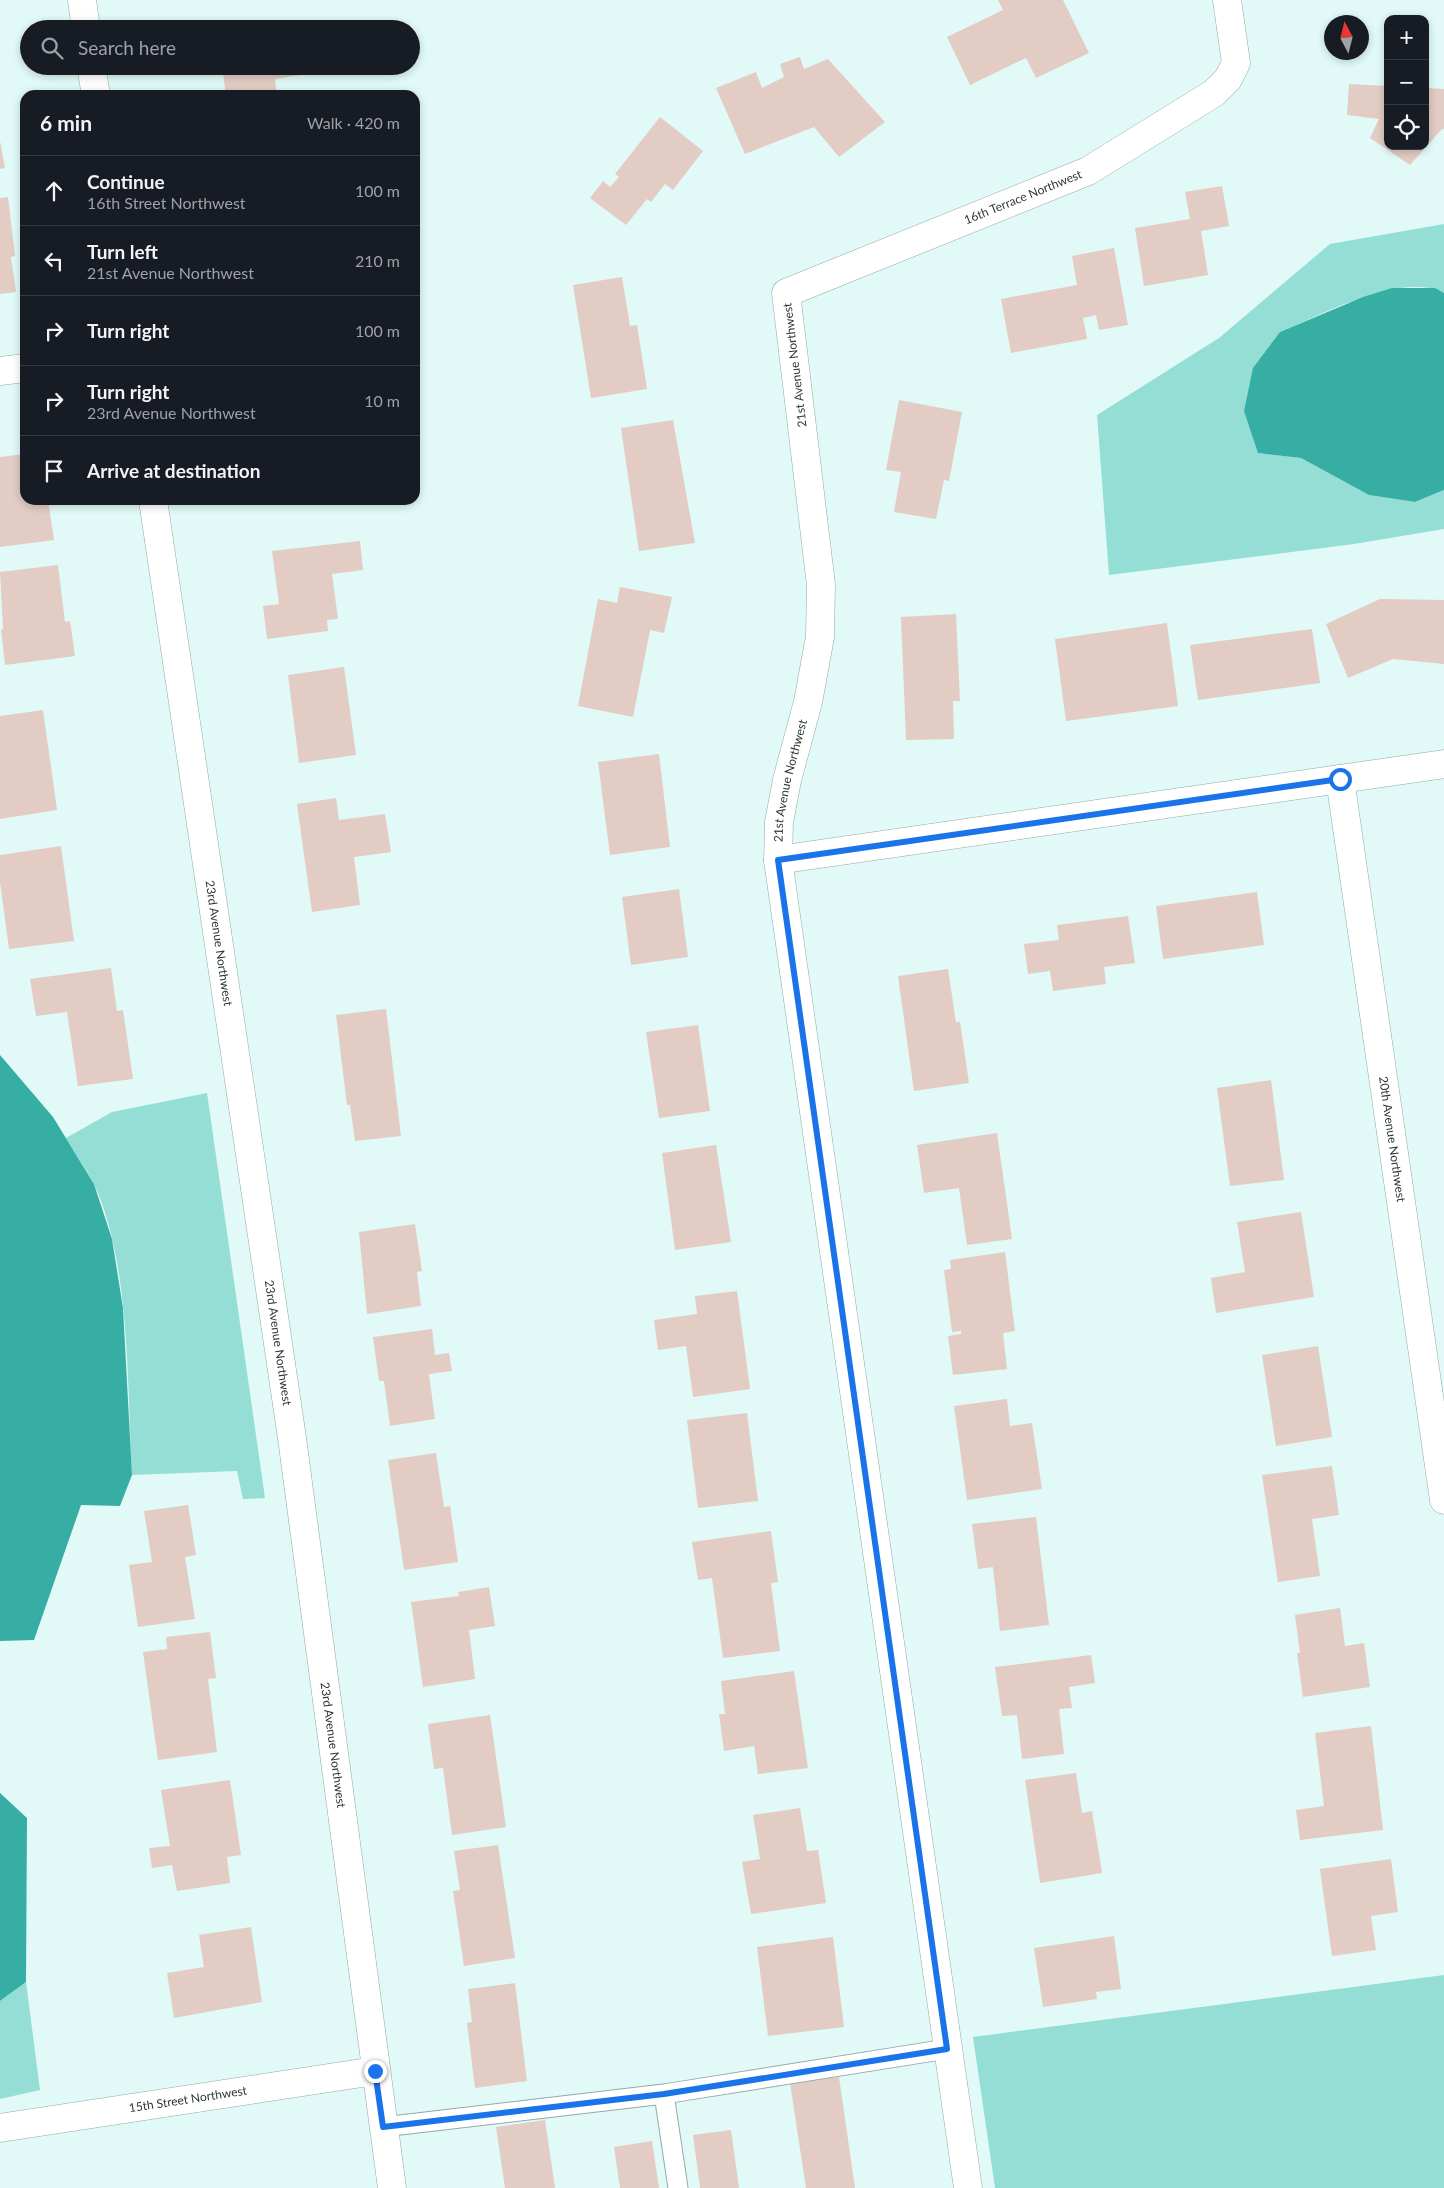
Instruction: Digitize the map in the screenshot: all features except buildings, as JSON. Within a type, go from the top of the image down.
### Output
[{"type":"street","points":[[82,0],[85,20]]},
{"type":"street","name":"16th Terrace Northwest","points":[[786,293],[1088,171],[1214,93],[1228,79],[1236,63],[1227,0]]},
{"type":"street","points":[[93,75],[95,90]]},
{"type":"street","name":"21st Avenue Northwest","points":[[786,293],[821,594],[820,637],[808,702],[782,805],[779,822],[778,860],[968,2188]]},
{"type":"street","points":[[0,372],[20,369]]},
{"type":"street","name":"23rd Avenue Northwest","points":[[154,505],[292,1438],[392,2188]]},
{"type":"street","points":[[778,860],[1444,764]]},
{"type":"street","name":"20th Avenue Northwest","points":[[1340,779],[1444,1500]]},
{"type":"street","name":"15th Street Northwest","points":[[0,2128],[375,2071]]},
{"type":"lane","points":[[383,2127],[664,2094],[947,2049]]},
{"type":"lane","points":[[664,2094],[678,2188]]},
{"type":"shaded area","points":[[1444,224],[1444,293],[1427,288],[1406,287],[1384,291],[1339,306],[1280,332],[1258,453],[1301,458],[1369,495],[1415,502],[1444,490],[1444,529],[1354,544],[1109,575],[1097,415],[1219,338],[1330,244]]},
{"type":"shaded area","points":[[1392,288],[1435,288],[1444,293],[1444,490],[1415,502],[1369,495],[1301,458],[1258,453],[1244,411],[1253,368],[1280,332],[1363,297]]},
{"type":"shaded area","points":[[0,1055],[53,1117],[94,1184],[112,1239],[123,1308],[132,1475],[120,1506],[81,1505],[34,1640],[0,1641]]},
{"type":"shaded area","points":[[207,1093],[265,1498],[243,1499],[237,1471],[132,1475],[125,1326],[115,1251],[106,1216],[94,1184],[66,1138],[112,1112]]},
{"type":"shaded area","points":[[0,1793],[27,1818],[26,1982],[0,2001]]},
{"type":"shaded area","points":[[1444,1975],[1444,2188],[995,2188],[973,2037]]},
{"type":"shaded area","points":[[26,1982],[40,2090],[0,2099],[0,2001]]},
{"type":"route","points":[[375,2071],[383,2127],[664,2094],[947,2049],[778,860],[1340,779]]}]
